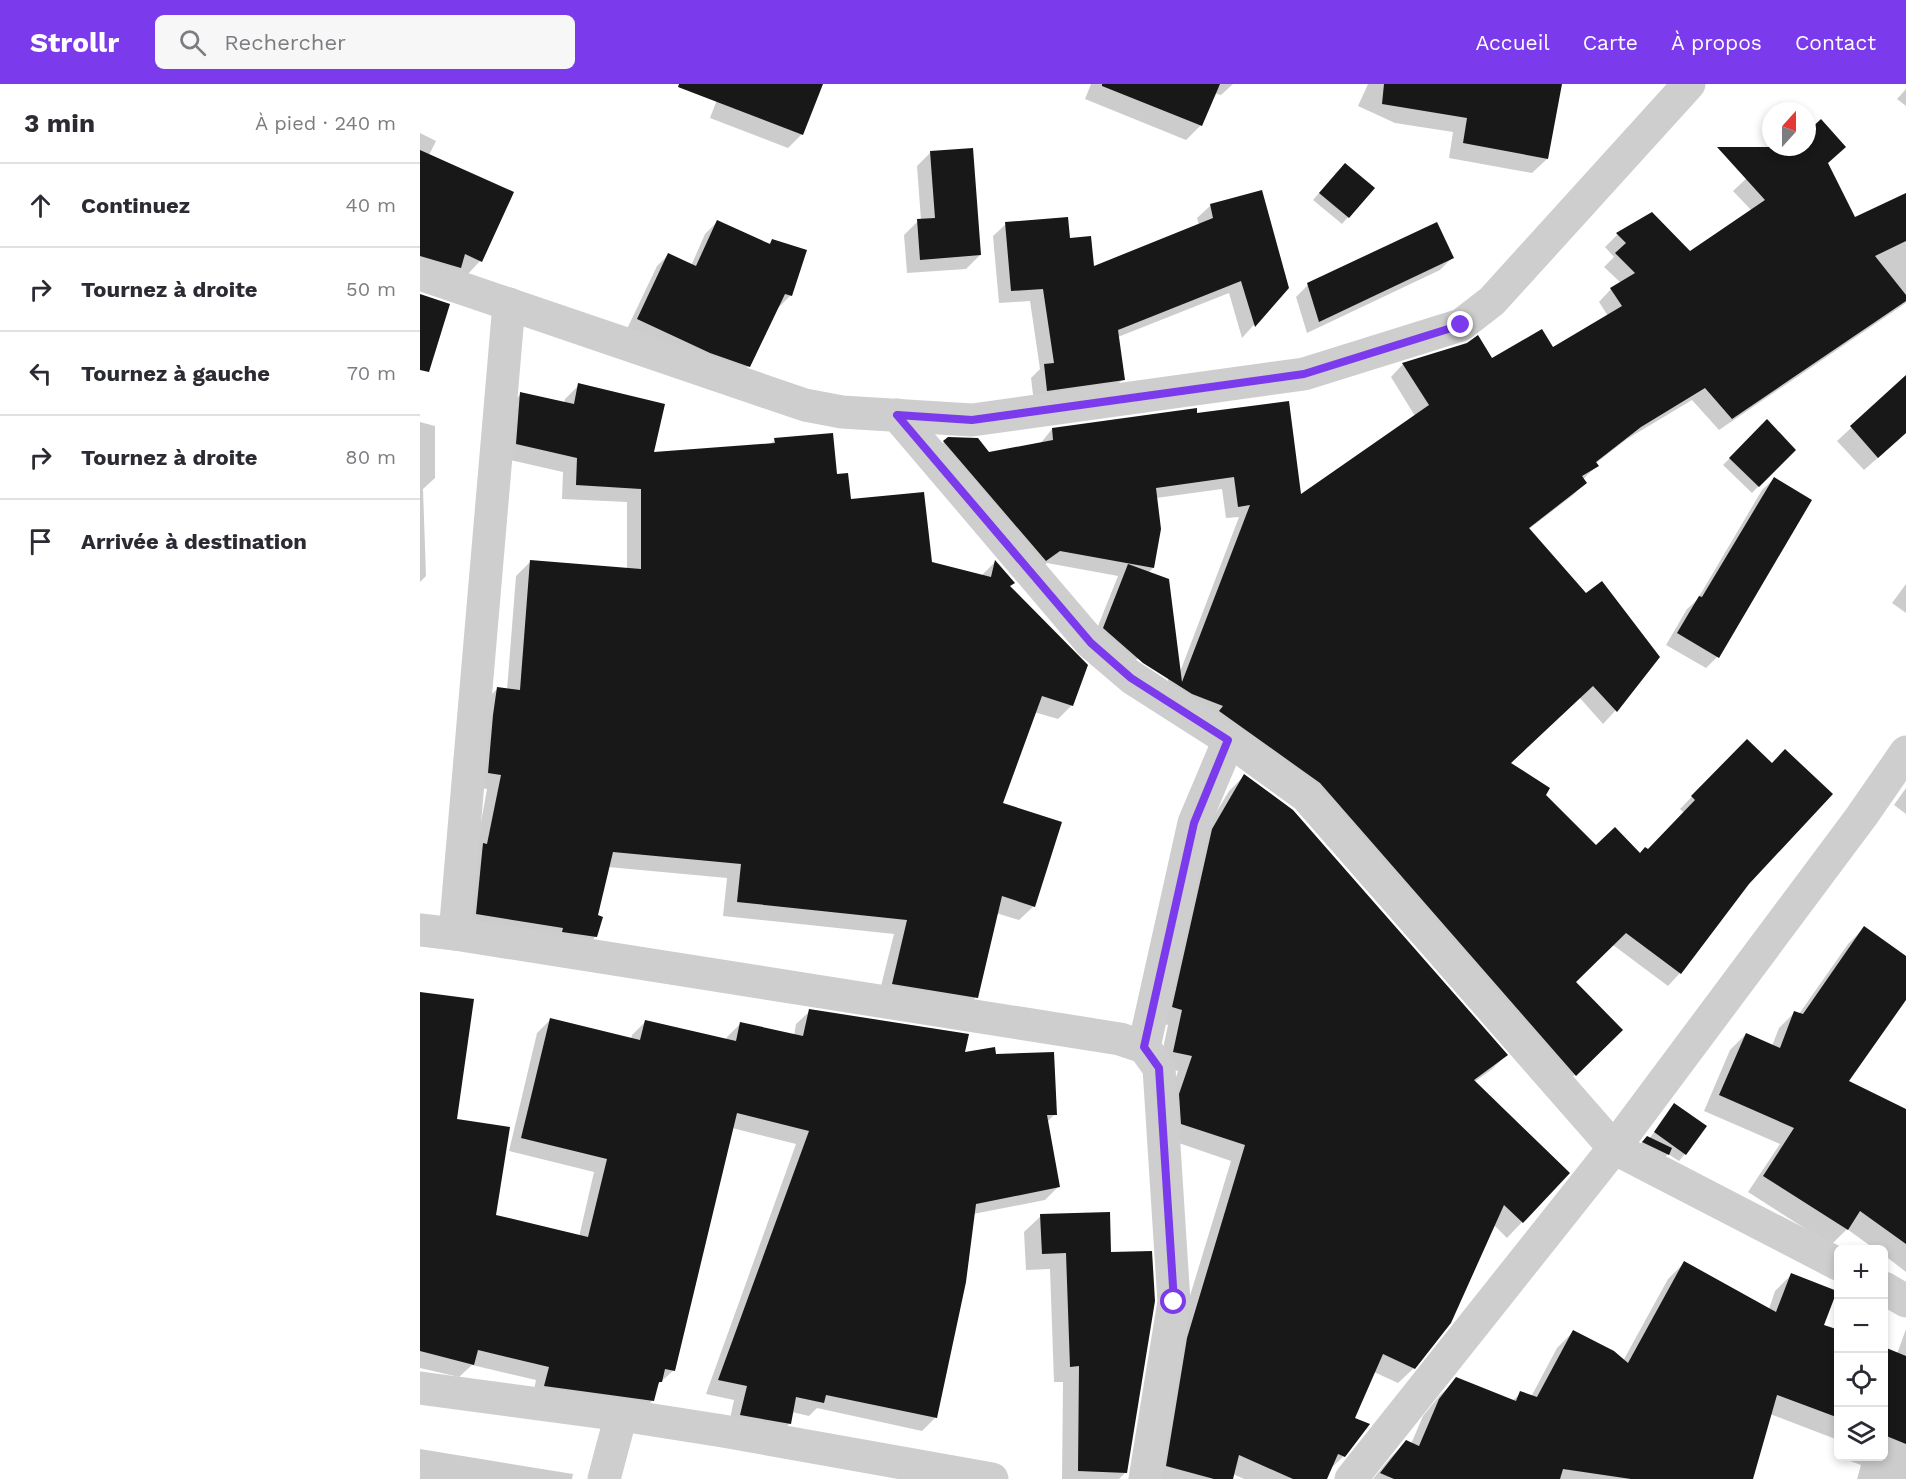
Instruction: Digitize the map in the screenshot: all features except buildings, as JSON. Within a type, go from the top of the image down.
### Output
[{"type":"street","points":[[420,274],[806,405],[842,411],[972,420],[1304,374],[1461,325],[1492,301],[1689,84]]},
{"type":"street","points":[[455,934],[509,304]]},
{"type":"street","points":[[897,415],[1091,643],[1131,678],[1228,740],[1306,796],[1323,813],[1614,1148],[1834,1261]]},
{"type":"street","points":[[1144,1047],[1194,823],[1228,740]]},
{"type":"street","points":[[1351,1479],[1614,1148],[1854,826],[1906,752]]},
{"type":"street","points":[[420,930],[1120,1039],[1144,1047],[1159,1068],[1174,1302],[1145,1479]]},
{"type":"street","points":[[1888,1290],[1906,1301]]},
{"type":"street","points":[[420,1388],[723,1431],[992,1479]]},
{"type":"street","points":[[604,1479],[621,1415]]},
{"type":"route","points":[[1174,1302],[1159,1068],[1144,1047],[1194,823],[1228,740],[1131,678],[1091,643],[897,415],[972,420],[1304,374],[1461,325]]}]
